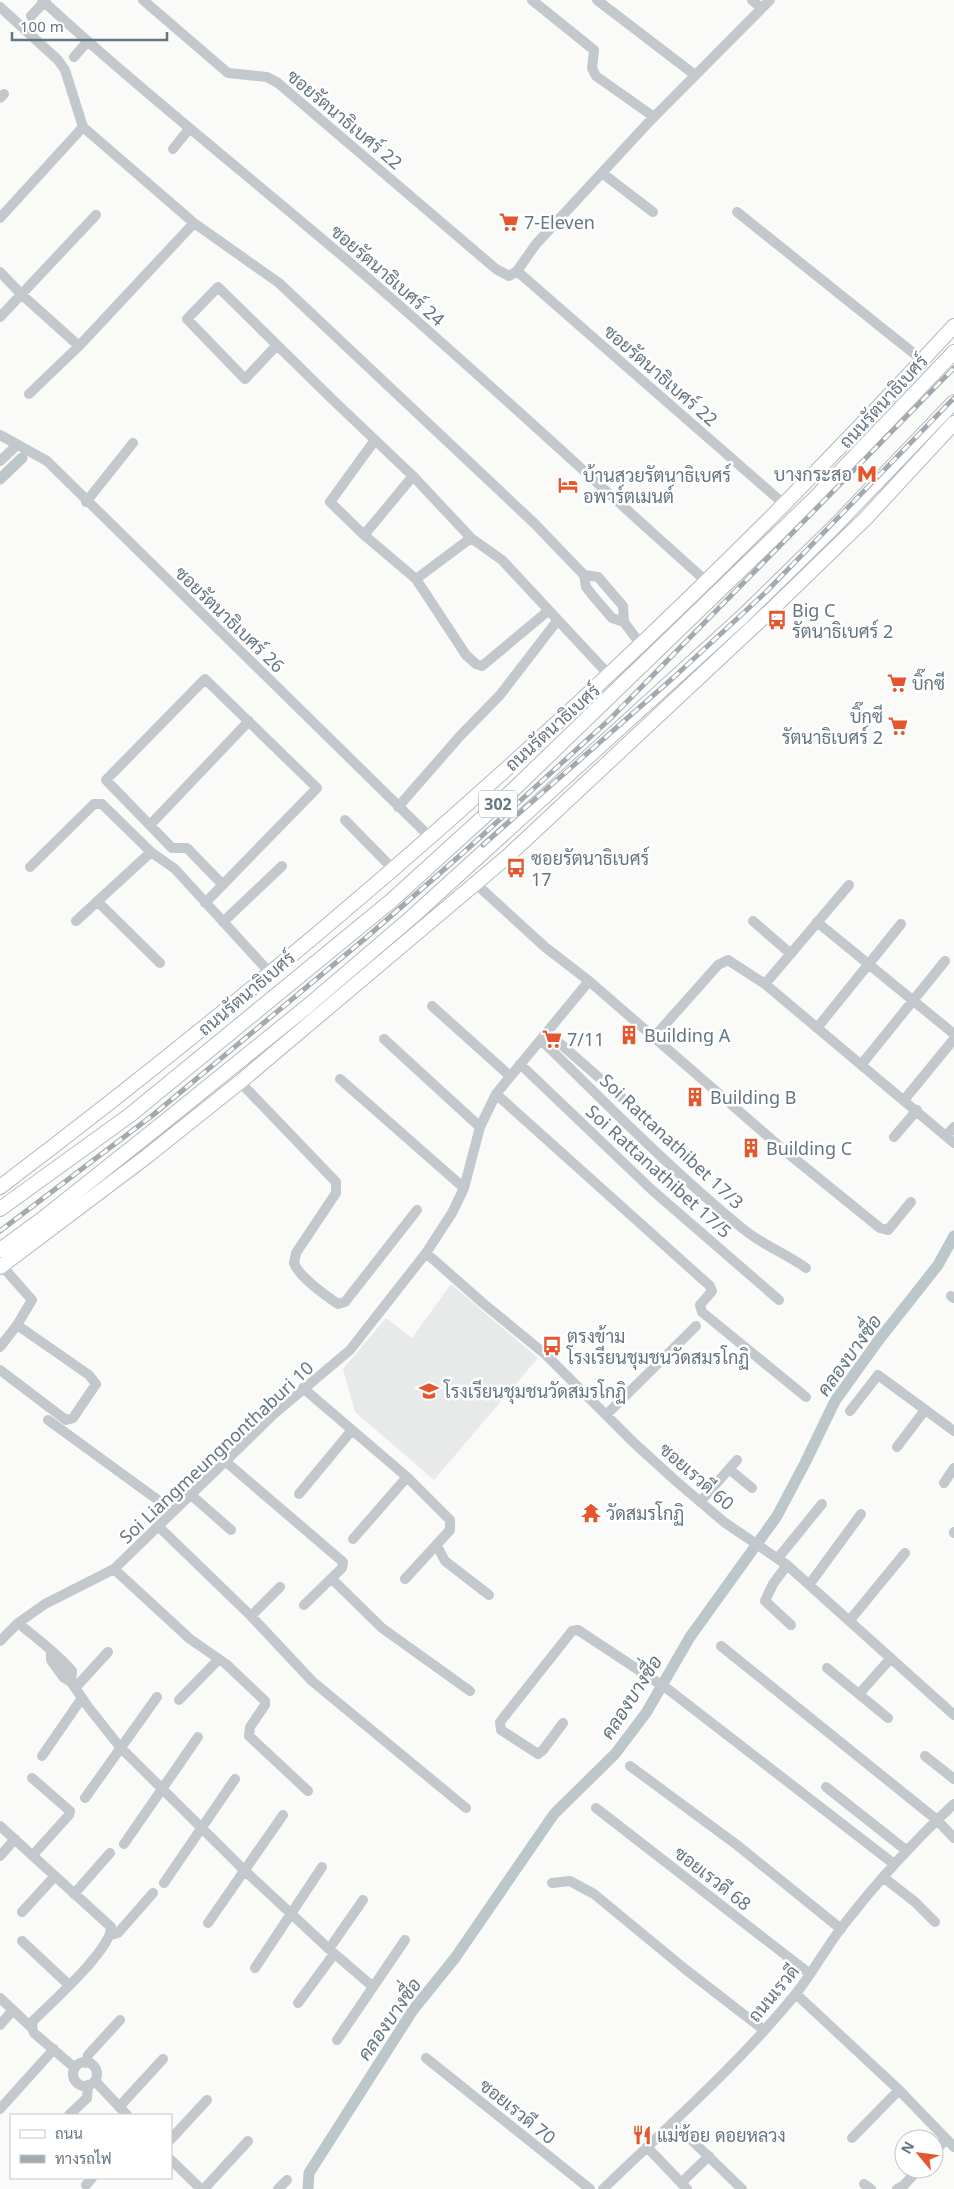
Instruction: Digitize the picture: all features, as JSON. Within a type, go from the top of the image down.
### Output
[{"type":"main road","name":"ถนนรัตนาธิเบศร์","points":[[0,1188],[136,1083],[271,974],[430,837],[641,645],[784,504],[954,326]]},
{"type":"main road","name":"ถนนรัตนาธิเบศร์","points":[[0,1209],[130,1115],[241,1022],[391,901],[512,791],[815,498],[954,352]]},
{"type":"main road","name":"302","points":[[0,1250],[41,1220],[309,1005],[412,917],[742,617],[834,526],[954,402]]},
{"type":"main road","name":"302","points":[[1,1263],[146,1157],[240,1082],[399,950],[508,856],[769,612],[866,518],[954,423]]},
{"type":"main road","points":[[241,1022],[303,946]]},
{"type":"main road","points":[[309,1005],[399,950]]},
{"type":"main road","points":[[1,1263],[41,1220]]},
{"type":"street","points":[[31,16],[44,0]]},
{"type":"street","name":"ซอยรัตนาธิเบศร์ 24","points":[[44,0],[189,129],[346,258],[706,581]]},
{"type":"street","name":"ซอยรัตนาธิเบศร์ 22","points":[[143,0],[228,73],[266,77],[278,83],[496,270],[509,276],[517,271],[784,504]]},
{"type":"street","points":[[532,0],[594,50],[592,68],[596,76],[654,117]]},
{"type":"street","points":[[597,0],[695,75]]},
{"type":"street","points":[[752,0],[761,8]]},
{"type":"street","points":[[517,271],[536,244],[602,172],[770,0]]},
{"type":"street","points":[[0,7],[58,60],[65,70],[83,128],[194,223],[279,283],[535,524],[584,576],[586,587],[612,618],[624,622]]},
{"type":"street","points":[[74,57],[88,41]]},
{"type":"street","points":[[0,218],[83,128]]},
{"type":"street","points":[[173,149],[189,129]]},
{"type":"street","points":[[602,172],[653,212]]},
{"type":"street","points":[[737,212],[922,360]]},
{"type":"street","points":[[0,317],[96,215]]},
{"type":"street","points":[[29,394],[79,346],[194,223]]},
{"type":"street","points":[[0,272],[21,294],[79,346]]},
{"type":"street","points":[[277,345],[245,379],[187,319],[218,287],[413,476],[471,538],[502,560],[609,675]]},
{"type":"street","name":"ซอยรัตนาธิเบศร์ 26","points":[[0,435],[46,461],[430,837]]},
{"type":"street","points":[[375,440],[330,502],[364,535],[416,578],[466,655],[479,666],[482,666],[548,611]]},
{"type":"street","points":[[86,502],[133,443]]},
{"type":"street","points":[[0,461],[17,445]]},
{"type":"street","points":[[364,535],[413,476]]},
{"type":"street","points":[[416,578],[471,538]]},
{"type":"street","points":[[584,576],[598,578],[623,606],[624,622],[641,645]]},
{"type":"street","points":[[398,807],[460,736],[500,695],[557,621]]},
{"type":"street","points":[[205,903],[223,885],[317,788],[205,679],[106,780],[172,848],[187,848],[223,885]]},
{"type":"street","points":[[150,825],[249,721]]},
{"type":"street","points":[[30,867],[94,804],[102,804],[151,852],[175,870],[271,974]]},
{"type":"street","points":[[345,820],[393,869]]},
{"type":"street","points":[[76,921],[151,852]]},
{"type":"street","points":[[223,922],[282,866]]},
{"type":"street","points":[[476,884],[542,945],[589,981],[785,1151],[880,1228],[888,1230],[912,1202]]},
{"type":"street","points":[[765,984],[849,885]]},
{"type":"street","points":[[97,901],[160,963]]},
{"type":"street","points":[[753,921],[791,954]]},
{"type":"street","points":[[817,922],[954,1034]]},
{"type":"street","points":[[817,1028],[901,924]]},
{"type":"street","points":[[654,1036],[718,964],[728,960],[734,962],[765,984],[950,1139],[954,1127]]},
{"type":"street","points":[[861,1065],[945,961]]},
{"type":"street","name":"Soi Liangmeungnonthaburi 10","points":[[0,1641],[18,1622],[45,1604],[114,1569],[159,1527],[225,1460],[303,1388],[350,1350],[426,1253],[452,1213],[464,1188],[480,1127],[496,1094],[545,1037],[589,981]]},
{"type":"street","points":[[432,1006],[510,1076]]},
{"type":"street","points":[[545,1037],[636,1110]]},
{"type":"street","name":"Soi Rattanathibet 17/3","points":[[545,1037],[674,1168],[743,1229],[769,1248],[788,1255],[806,1268]]},
{"type":"street","points":[[384,1039],[480,1127]]},
{"type":"street","points":[[904,1100],[954,1039]]},
{"type":"street","name":"Soi Rattanathibet 17/5","points":[[520,1064],[652,1190],[779,1300]]},
{"type":"street","points":[[340,1079],[464,1188]]},
{"type":"street","points":[[240,1082],[336,1182],[336,1192],[296,1253],[294,1263],[298,1271],[338,1304],[345,1302],[417,1210]]},
{"type":"street","points":[[496,1094],[710,1286],[712,1292],[700,1305],[702,1312],[806,1397]]},
{"type":"street","points":[[894,1137],[917,1110]]},
{"type":"street","name":"ซอยเรวดี 60","points":[[426,1253],[545,1354],[606,1415],[700,1502],[724,1522],[778,1558],[850,1620],[954,1715]]},
{"type":"street","points":[[0,1346],[17,1325],[32,1300],[1,1263]]},
{"type":"street","points":[[0,1370],[66,1420],[73,1418],[96,1384],[89,1375],[17,1325]]},
{"type":"street","points":[[606,1415],[696,1326]]},
{"type":"street","points":[[850,1411],[878,1375],[954,1431]]},
{"type":"street","points":[[303,1388],[407,1477],[451,1523],[450,1530],[406,1579]]},
{"type":"street","points":[[897,1447],[925,1410]]},
{"type":"street","points":[[48,1420],[173,1511]]},
{"type":"street","points":[[299,1494],[352,1430]]},
{"type":"street","points":[[225,1460],[342,1562],[342,1568],[304,1605]]},
{"type":"street","points":[[700,1502],[737,1460]]},
{"type":"street","points":[[944,1483],[954,1468]]},
{"type":"street","points":[[729,1469],[752,1488]]},
{"type":"street","points":[[353,1539],[407,1477]]},
{"type":"street","points":[[190,1494],[231,1530]]},
{"type":"street","points":[[778,1558],[822,1504]]},
{"type":"street","points":[[809,1585],[861,1514]]},
{"type":"street","points":[[159,1527],[251,1616],[312,1681],[466,1808]]},
{"type":"street","points":[[437,1546],[445,1561],[489,1595]]},
{"type":"street","points":[[850,1620],[905,1553]]},
{"type":"street","points":[[787,1566],[769,1590],[765,1600],[791,1625]]},
{"type":"street","points":[[114,1569],[190,1639],[219,1659],[265,1701],[265,1705],[250,1727],[250,1736],[308,1791]]},
{"type":"street","points":[[332,1578],[382,1628],[470,1691]]},
{"type":"street","points":[[251,1616],[280,1587]]},
{"type":"street","points":[[18,1622],[51,1652],[59,1656],[72,1671],[73,1685],[120,1747],[244,1870],[331,1951],[372,1986]]},
{"type":"street","points":[[563,1723],[538,1754],[501,1730],[499,1726],[500,1722],[572,1631],[580,1630],[669,1690],[894,1864]]},
{"type":"street","points":[[721,1646],[937,1820],[954,1838]]},
{"type":"street","points":[[73,1685],[108,1652]]},
{"type":"street","points":[[859,1694],[890,1658]]},
{"type":"street","points":[[179,1700],[219,1659]]},
{"type":"street","points":[[827,1668],[888,1718]]},
{"type":"street","points":[[85,1798],[157,1697]]},
{"type":"street","points":[[42,1756],[82,1698]]},
{"type":"street","points":[[124,1844],[198,1737]]},
{"type":"street","points":[[924,1756],[954,1780]]},
{"type":"street","points":[[630,1766],[737,1845],[841,1929]]},
{"type":"street","points":[[32,1778],[70,1811],[69,1815],[33,1855]]},
{"type":"street","points":[[164,1884],[236,1779]]},
{"type":"street","points":[[826,1786],[908,1851]]},
{"type":"street","name":"ถนนเรวดี","points":[[603,2189],[721,2076],[764,2030],[796,1994],[841,1929],[883,1877],[954,1804]]},
{"type":"street","name":"ซอยเรวดี 68","points":[[596,1808],[810,1974]]},
{"type":"street","points":[[208,1923],[283,1815]]},
{"type":"street","points":[[0,1826],[111,1927],[111,1935],[93,1961],[33,2021],[32,2028]]},
{"type":"street","points":[[0,1856],[15,1839]]},
{"type":"street","points":[[74,1894],[110,1853]]},
{"type":"street","points":[[255,1968],[322,1867]]},
{"type":"street","points":[[22,1912],[54,1876]]},
{"type":"street","points":[[883,1877],[915,1902],[935,1922]]},
{"type":"street","points":[[552,1883],[570,1881],[594,1894],[685,1969],[764,2030]]},
{"type":"street","points":[[111,1935],[118,1933],[153,1894]]},
{"type":"street","points":[[298,2003],[363,1900]]},
{"type":"street","points":[[337,2040],[405,1940]]},
{"type":"street","points":[[22,1941],[69,1985]]},
{"type":"street","points":[[796,1994],[899,2090],[950,2143]]},
{"type":"street","points":[[0,1998],[32,2028],[34,2033],[76,2068]]},
{"type":"street","points":[[0,2025],[13,2010]]},
{"type":"street","points":[[76,2068],[86,2063],[88,2055],[120,2020]]},
{"type":"street","points":[[0,2109],[54,2049]]},
{"type":"street","points":[[119,2107],[163,2058]]},
{"type":"street","name":"ซอยเรวดี 70","points":[[426,2058],[590,2189]]},
{"type":"street","points":[[70,2114],[87,2098],[96,2069],[86,2063]]},
{"type":"street","points":[[76,2068],[75,2079],[80,2085],[91,2083]]},
{"type":"street","points":[[91,2083],[126,2114]]},
{"type":"street","points":[[852,2138],[899,2090]]},
{"type":"street","points":[[172,2138],[207,2100]]},
{"type":"street","points":[[673,2122],[742,2189]]},
{"type":"street","points":[[172,2161],[202,2189],[248,2141]]},
{"type":"street","points":[[647,2147],[684,2186],[709,2156]]},
{"type":"street","points":[[897,2189],[910,2179]]},
{"type":"street","points":[[278,2189],[287,2180]]},
{"type":"shaded area","name":"โรงเรียนชุมชนวัดสมรโกฏิ","points":[[451,1284],[538,1358],[434,1480],[355,1412],[343,1369],[386,1318],[412,1338]]},
{"type":"waterway","points":[[0,479],[22,458]]},
{"type":"waterway","name":"คลองบางซื่อ","points":[[308,2189],[309,2173],[413,2010],[455,1958],[554,1814],[615,1754],[646,1713],[690,1637],[777,1516],[835,1401],[878,1341],[938,1265],[954,1236]]},
{"type":"railway","points":[[0,1231],[153,1115],[368,936],[464,852],[610,719],[954,368]]},
{"type":"railway","points":[[483,845],[674,677],[766,592],[954,398]]},
{"type":"place","name":"7-Eleven","points":[[509,222]]},
{"type":"place","name":"บางกระสอ","points":[[867,474]]},
{"type":"place","name":"บ้านสวยรัตนาธิเบศร์ อพาร์ตเมนต์","points":[[568,485]]},
{"type":"place","name":"Big C รัตนาธิเบศร์ 2","points":[[777,620]]},
{"type":"place","name":"บิ๊กซี","points":[[897,683]]},
{"type":"place","name":"บิ๊กซี รัตนาธิเบศร์ 2","points":[[898,726]]},
{"type":"place","name":"ซอยรัตนาธิเบศร์ 17","points":[[516,868]]},
{"type":"place","name":"Building A","points":[[629,1035]]},
{"type":"place","name":"7/11","points":[[552,1039]]},
{"type":"place","name":"Building B","points":[[695,1097]]},
{"type":"place","name":"Building C","points":[[751,1148]]},
{"type":"place","name":"ตรงข้าม โรงเรียนชุมชนวัดสมรโกฏิ","points":[[552,1346]]},
{"type":"place","name":"โรงเรียนชุมชนวัดสมรโกฏิ","points":[[429,1391]]},
{"type":"place","name":"วัดสมรโกฏิ","points":[[591,1513]]},
{"type":"place","name":"แม่ช้อย ดอยหลวง","points":[[642,2135]]}]
